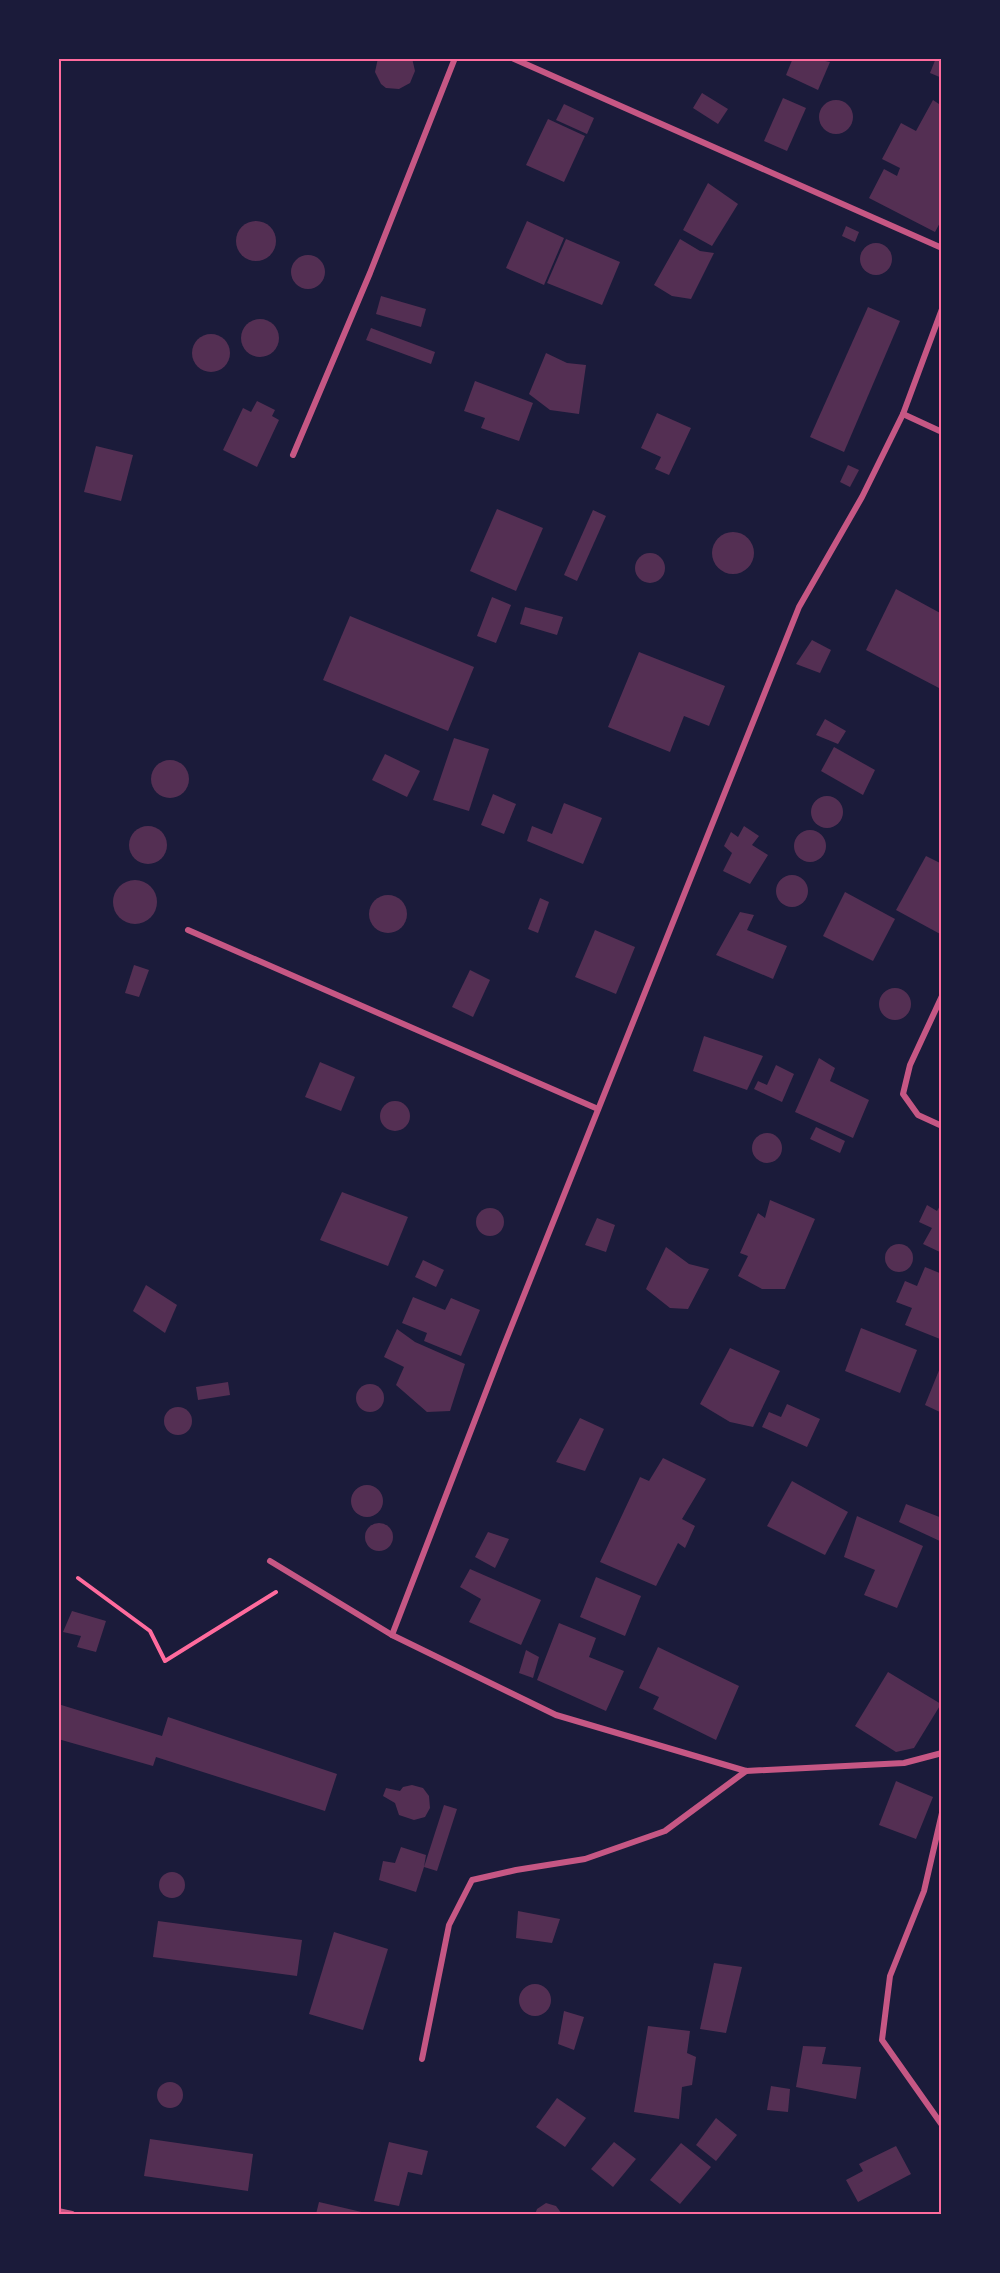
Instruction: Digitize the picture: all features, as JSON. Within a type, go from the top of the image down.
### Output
[{"type":"street","points":[[293,455],[370,273],[455,58]]},
{"type":"street","points":[[512,58],[942,248]]},
{"type":"street","points":[[392,1635],[502,1350],[799,607],[862,497],[903,414],[942,309]]},
{"type":"street","points":[[903,414],[942,432]]},
{"type":"street","points":[[188,930],[598,1109]]},
{"type":"street","points":[[942,996],[910,1065],[903,1094],[918,1115],[942,1126]]},
{"type":"street","points":[[270,1561],[300,1577],[392,1635],[556,1715],[746,1771],[903,1763],[942,1753]]},
{"type":"street","points":[[422,2059],[448,1924],[472,1880],[585,1859],[664,1831],[746,1771]]},
{"type":"street","points":[[942,1813],[924,1891],[890,1976],[882,2040],[942,2125]]},
{"type":"street","points":[[58,2211],[72,2214]]},
{"type":"path","points":[[78,1578],[150,1631],[165,1661],[300,1577]]},
{"type":"building","points":[[378,58],[412,58],[415,71],[410,83],[399,89],[386,88],[381,84],[375,72]]},
{"type":"building","points":[[793,58],[811,58],[830,62],[818,90],[786,75]]},
{"type":"building","points":[[936,58],[942,58],[942,78],[930,73]]},
{"type":"building","points":[[702,93],[728,109],[718,124],[693,108]]},
{"type":"building","points":[[783,98],[806,108],[787,151],[764,141]]},
{"type":"building","points":[[942,99],[942,219],[935,232],[869,198],[884,169],[897,176],[900,168],[882,159],[901,123],[916,131],[933,100],[939,104]]},
{"type":"building","points":[[836,100],[848,105],[853,117],[848,129],[836,134],[824,129],[819,117],[824,105]]},
{"type":"building","points":[[564,104],[594,118],[587,134],[556,120]]},
{"type":"building","points":[[548,119],[585,136],[564,182],[526,165]]},
{"type":"building","points":[[708,183],[738,204],[712,246],[683,230]]},
{"type":"building","points":[[256,221],[264,222],[270,227],[275,233],[275,249],[270,255],[264,260],[256,261],[248,260],[242,255],[237,249],[236,241],[237,233],[242,227],[248,222]]},
{"type":"building","points":[[527,221],[564,238],[544,285],[506,268]]},
{"type":"building","points":[[846,226],[859,232],[855,242],[842,236]]},
{"type":"building","points":[[566,239],[620,262],[602,305],[547,283]]},
{"type":"building","points":[[680,239],[700,251],[714,253],[691,299],[672,296],[654,285]]},
{"type":"building","points":[[876,243],[888,247],[892,259],[888,271],[876,275],[864,271],[860,259],[864,247]]},
{"type":"building","points":[[308,255],[320,260],[325,272],[320,284],[308,289],[296,284],[291,272],[296,260]]},
{"type":"building","points":[[381,296],[426,309],[421,327],[376,314]]},
{"type":"building","points":[[868,307],[900,321],[844,452],[810,437]]},
{"type":"building","points":[[260,319],[274,324],[279,338],[274,352],[260,357],[246,352],[241,338],[246,324]]},
{"type":"building","points":[[371,328],[435,352],[431,364],[366,340]]},
{"type":"building","points":[[211,334],[224,340],[230,353],[224,366],[211,372],[198,366],[192,353],[198,340]]},
{"type":"building","points":[[546,353],[567,363],[586,365],[579,414],[550,410],[529,394]]},
{"type":"building","points":[[475,381],[533,403],[519,441],[481,428],[485,418],[464,411]]},
{"type":"building","points":[[257,401],[275,410],[272,416],[279,420],[257,467],[223,450],[243,408],[251,412]]},
{"type":"building","points":[[657,413],[691,428],[669,475],[655,469],[661,457],[641,448]]},
{"type":"building","points":[[96,446],[133,455],[121,501],[84,492]]},
{"type":"building","points":[[848,465],[859,470],[850,487],[840,482]]},
{"type":"building","points":[[497,509],[543,528],[516,591],[470,571]]},
{"type":"building","points":[[593,510],[606,516],[577,581],[564,575]]},
{"type":"building","points":[[733,532],[748,538],[754,553],[748,568],[733,574],[718,568],[712,553],[718,538]]},
{"type":"building","points":[[650,553],[656,554],[664,562],[664,574],[656,582],[650,583],[644,582],[636,574],[635,568],[636,562],[644,554]]},
{"type":"building","points":[[896,589],[942,614],[942,684],[939,688],[866,650]]},
{"type":"building","points":[[492,597],[511,605],[496,643],[477,636]]},
{"type":"building","points":[[525,607],[563,617],[557,635],[520,624]]},
{"type":"building","points":[[350,616],[474,667],[448,731],[323,680]]},
{"type":"building","points":[[812,640],[831,650],[820,673],[796,664]]},
{"type":"building","points":[[639,652],[725,686],[709,726],[684,716],[670,752],[608,727]]},
{"type":"building","points":[[825,719],[846,731],[838,744],[816,735]]},
{"type":"building","points":[[454,738],[489,749],[469,811],[433,800]]},
{"type":"building","points":[[834,747],[875,770],[863,795],[821,771]]},
{"type":"building","points":[[385,754],[420,771],[407,797],[372,780]]},
{"type":"building","points":[[170,760],[184,765],[189,779],[184,793],[170,798],[156,793],[151,779],[156,765]]},
{"type":"building","points":[[493,794],[516,804],[504,834],[481,825]]},
{"type":"building","points":[[827,796],[839,800],[843,812],[839,824],[827,828],[815,824],[811,812],[815,800]]},
{"type":"building","points":[[564,803],[602,818],[583,864],[527,841],[532,826],[552,834]]},
{"type":"building","points":[[148,826],[161,832],[167,845],[161,858],[148,864],[135,858],[129,845],[135,832]]},
{"type":"building","points":[[744,826],[759,836],[752,845],[768,855],[750,884],[723,871],[732,853],[724,846],[731,832],[738,837]]},
{"type":"building","points":[[810,830],[822,834],[826,846],[822,858],[810,862],[798,858],[794,846],[798,834]]},
{"type":"building","points":[[926,856],[942,864],[942,935],[896,910]]},
{"type":"building","points":[[792,875],[804,879],[808,891],[804,903],[792,907],[780,903],[776,891],[780,879]]},
{"type":"building","points":[[135,880],[151,886],[157,902],[151,918],[135,924],[119,918],[113,902],[119,886]]},
{"type":"building","points":[[845,892],[895,919],[873,961],[823,936]]},
{"type":"building","points":[[388,895],[402,900],[407,914],[402,928],[388,933],[374,928],[369,914],[374,900]]},
{"type":"building","points":[[540,898],[549,902],[538,933],[528,929]]},
{"type":"building","points":[[740,912],[754,915],[747,930],[787,946],[773,979],[716,955]]},
{"type":"building","points":[[595,930],[635,947],[616,994],[575,977]]},
{"type":"building","points":[[134,965],[149,970],[139,997],[125,993]]},
{"type":"building","points":[[470,970],[490,980],[473,1017],[452,1007]]},
{"type":"building","points":[[895,988],[906,993],[911,1004],[906,1015],[895,1020],[884,1015],[879,1004],[884,993]]},
{"type":"building","points":[[704,1036],[763,1056],[747,1090],[693,1071]]},
{"type":"building","points":[[819,1058],[835,1068],[830,1081],[869,1100],[853,1138],[795,1112]]},
{"type":"building","points":[[320,1062],[355,1077],[341,1111],[305,1097]]},
{"type":"building","points":[[776,1065],[794,1074],[782,1102],[754,1089],[758,1081],[767,1085]]},
{"type":"building","points":[[395,1101],[405,1106],[410,1116],[405,1126],[395,1131],[385,1126],[380,1116],[385,1106]]},
{"type":"building","points":[[816,1127],[845,1141],[840,1153],[810,1139]]},
{"type":"building","points":[[767,1133],[778,1137],[782,1148],[778,1159],[767,1163],[756,1159],[752,1148],[756,1137]]},
{"type":"building","points":[[342,1192],[408,1217],[388,1266],[320,1240]]},
{"type":"building","points":[[770,1200],[815,1219],[785,1289],[762,1289],[738,1276],[748,1256],[740,1253],[758,1213],[765,1218]]},
{"type":"building","points":[[942,1202],[942,1253],[923,1244],[932,1228],[919,1222],[927,1205],[937,1211]]},
{"type":"building","points":[[490,1208],[500,1212],[504,1222],[500,1232],[490,1236],[480,1232],[476,1222],[480,1212]]},
{"type":"building","points":[[597,1218],[615,1225],[606,1252],[585,1245]]},
{"type":"building","points":[[899,1244],[909,1248],[913,1258],[909,1268],[899,1272],[889,1268],[885,1258],[889,1248]]},
{"type":"building","points":[[666,1247],[689,1264],[709,1269],[688,1309],[670,1308],[646,1289]]},
{"type":"building","points":[[423,1260],[444,1270],[436,1287],[415,1277]]},
{"type":"building","points":[[925,1267],[942,1274],[940,1339],[905,1325],[912,1308],[896,1302],[905,1281],[917,1286]]},
{"type":"building","points":[[146,1285],[177,1305],[165,1333],[133,1311]]},
{"type":"building","points":[[413,1297],[445,1310],[451,1298],[480,1310],[461,1356],[424,1341],[427,1333],[402,1323]]},
{"type":"building","points":[[861,1328],[917,1350],[900,1393],[845,1371]]},
{"type":"building","points":[[397,1329],[415,1342],[465,1364],[450,1411],[427,1412],[396,1385],[404,1367],[384,1357]]},
{"type":"building","points":[[730,1348],[780,1371],[753,1427],[730,1422],[700,1404]]},
{"type":"building","points":[[942,1363],[942,1413],[925,1405]]},
{"type":"building","points":[[228,1382],[230,1395],[198,1400],[196,1387]]},
{"type":"building","points":[[370,1384],[380,1388],[384,1398],[380,1408],[370,1412],[360,1408],[356,1398],[360,1388]]},
{"type":"building","points":[[787,1404],[820,1419],[807,1447],[762,1427],[769,1412],[781,1417]]},
{"type":"building","points":[[178,1407],[188,1411],[192,1421],[188,1431],[178,1435],[168,1431],[164,1421],[168,1411]]},
{"type":"building","points":[[580,1418],[604,1429],[585,1471],[556,1462]]},
{"type":"building","points":[[663,1458],[706,1479],[682,1519],[695,1526],[685,1548],[678,1543],[656,1586],[600,1562],[640,1477],[649,1481]]},
{"type":"building","points":[[792,1481],[848,1512],[825,1555],[767,1526]]},
{"type":"building","points":[[367,1485],[379,1489],[383,1501],[379,1513],[367,1517],[355,1513],[351,1501],[355,1489]]},
{"type":"building","points":[[906,1504],[942,1518],[942,1542],[899,1522]]},
{"type":"building","points":[[857,1516],[923,1546],[897,1608],[864,1595],[875,1570],[844,1557]]},
{"type":"building","points":[[379,1523],[389,1527],[393,1537],[389,1547],[379,1551],[369,1547],[365,1537],[369,1527]]},
{"type":"building","points":[[488,1532],[509,1539],[495,1568],[475,1557]]},
{"type":"building","points":[[470,1569],[541,1600],[521,1645],[469,1622],[481,1599],[460,1587]]},
{"type":"building","points":[[596,1577],[641,1596],[625,1636],[580,1617]]},
{"type":"building","points":[[72,1611],[106,1621],[96,1652],[77,1647],[81,1636],[63,1632]]},
{"type":"building","points":[[559,1623],[596,1638],[589,1657],[624,1671],[606,1711],[537,1680]]},
{"type":"building","points":[[658,1647],[739,1686],[716,1740],[653,1709],[659,1697],[639,1688]]},
{"type":"building","points":[[526,1650],[539,1657],[533,1678],[519,1673]]},
{"type":"building","points":[[888,1672],[941,1704],[914,1748],[896,1752],[855,1726]]},
{"type":"building","points":[[58,1704],[162,1736],[168,1717],[337,1774],[325,1811],[156,1757],[153,1766],[58,1739]]},
{"type":"building","points":[[896,1781],[933,1797],[916,1839],[879,1825]]},
{"type":"building","points":[[412,1785],[423,1788],[429,1796],[430,1808],[425,1817],[414,1820],[399,1815],[395,1803],[383,1796],[386,1788],[400,1791],[403,1787]]},
{"type":"building","points":[[444,1805],[457,1809],[437,1871],[424,1867]]},
{"type":"building","points":[[401,1847],[426,1855],[416,1892],[379,1880],[383,1861],[395,1863]]},
{"type":"building","points":[[172,1872],[182,1875],[185,1885],[182,1895],[172,1898],[162,1895],[159,1885],[162,1875]]},
{"type":"building","points":[[518,1911],[560,1919],[552,1943],[516,1938]]},
{"type":"building","points":[[158,1921],[302,1940],[297,1976],[153,1957]]},
{"type":"building","points":[[334,1932],[388,1949],[363,2030],[309,2014]]},
{"type":"building","points":[[714,1963],[742,1967],[726,2033],[700,2029]]},
{"type":"building","points":[[535,1984],[546,1989],[551,2000],[546,2011],[535,2016],[524,2011],[519,2000],[524,1989]]},
{"type":"building","points":[[564,2011],[584,2017],[574,2050],[558,2044]]},
{"type":"building","points":[[648,2026],[690,2031],[687,2053],[696,2057],[692,2085],[682,2087],[679,2119],[634,2112]]},
{"type":"building","points":[[803,2046],[826,2047],[822,2064],[861,2067],[856,2099],[796,2087]]},
{"type":"building","points":[[170,2082],[180,2085],[183,2095],[180,2105],[170,2108],[160,2105],[157,2095],[160,2085]]},
{"type":"building","points":[[771,2086],[790,2089],[788,2112],[767,2110]]},
{"type":"building","points":[[557,2098],[586,2118],[565,2147],[536,2127]]},
{"type":"building","points":[[716,2118],[737,2135],[716,2161],[696,2145]]},
{"type":"building","points":[[150,2139],[253,2154],[248,2191],[144,2176]]},
{"type":"building","points":[[389,2142],[428,2151],[422,2175],[408,2172],[399,2206],[374,2201]]},
{"type":"building","points":[[614,2142],[636,2159],[613,2187],[591,2169]]},
{"type":"building","points":[[681,2143],[711,2167],[680,2204],[650,2180]]},
{"type":"building","points":[[896,2146],[911,2174],[858,2202],[846,2180],[863,2171],[859,2164]]},
{"type":"building","points":[[319,2202],[370,2214],[316,2214]]},
{"type":"building","points":[[546,2203],[556,2206],[562,2214],[535,2214],[537,2209]]}]
